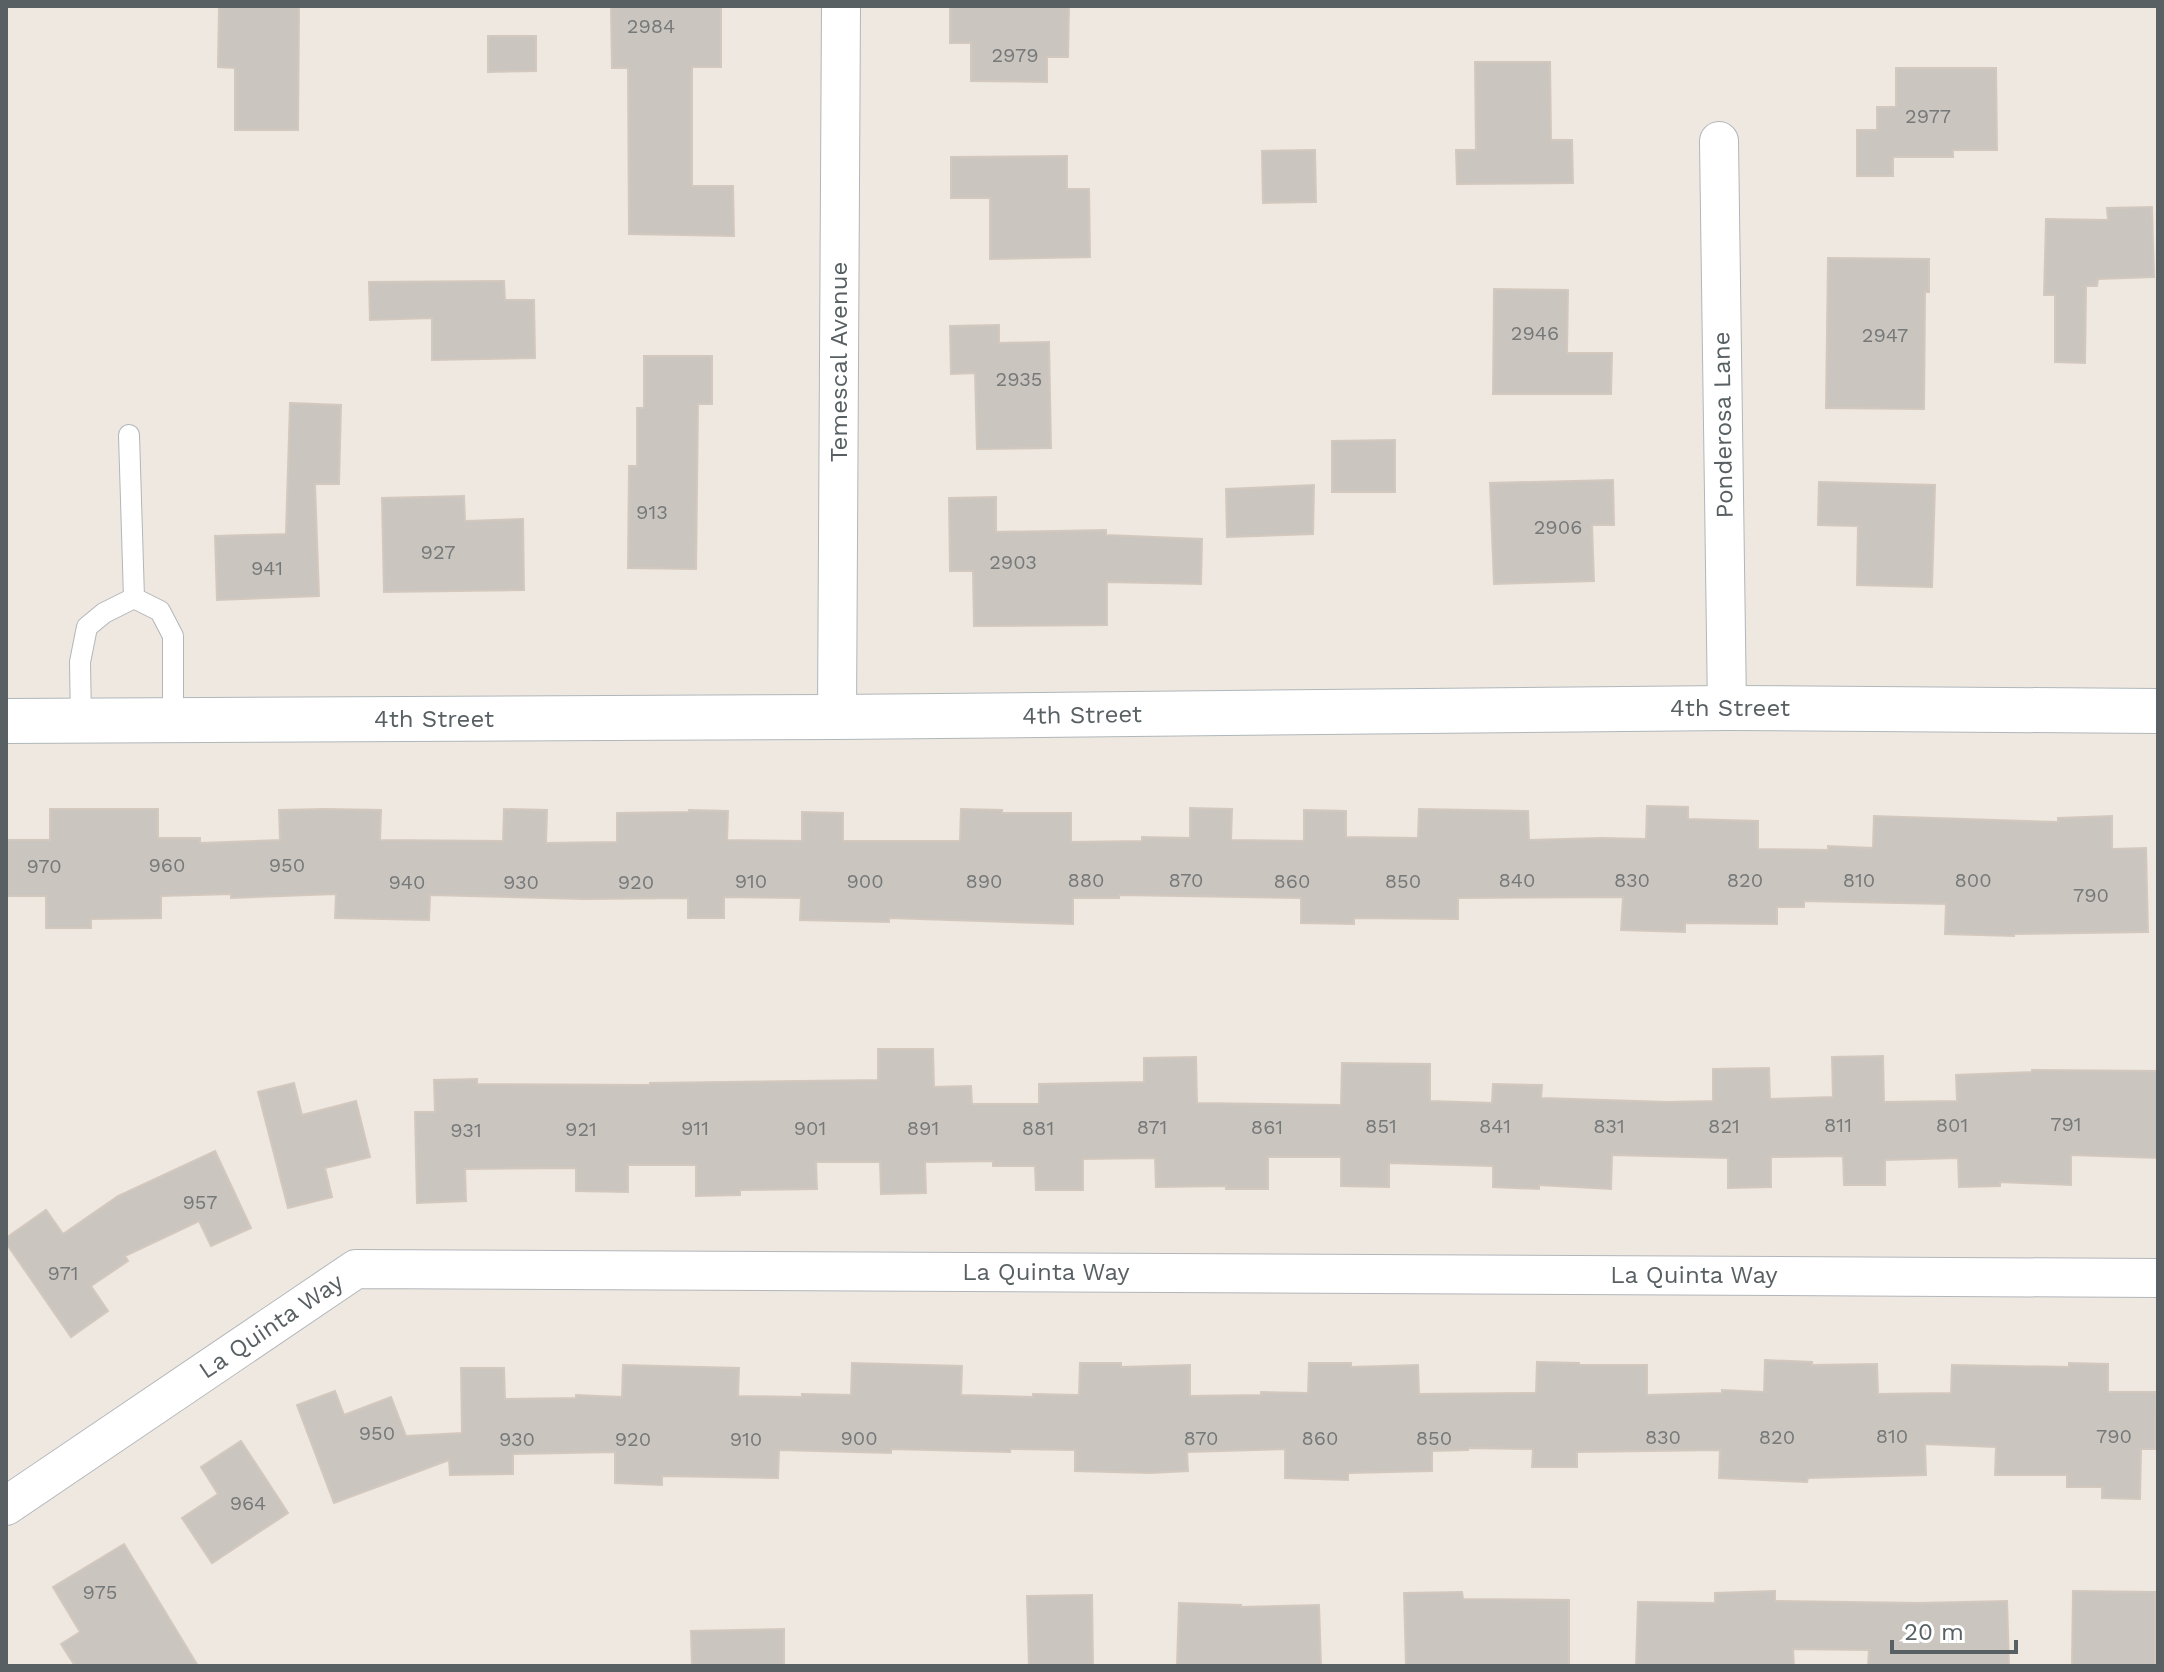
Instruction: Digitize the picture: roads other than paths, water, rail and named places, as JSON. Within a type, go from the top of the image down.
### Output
[{"type":"street","name":"Temescal Avenue","points":[[837,717],[841,6]]},
{"type":"street","name":"Ponderosa Lane","points":[[1719,141],[1727,708]]},
{"type":"street","name":"4th Street","points":[[6,721],[1727,708],[2158,711]]},
{"type":"street","name":"La Quinta Way","points":[[6,1506],[356,1269],[2158,1278]]},
{"type":"lane","points":[[129,435],[134,598]]},
{"type":"lane","points":[[134,598],[160,611],[173,636],[173,720]]},
{"type":"lane","points":[[81,721],[80,662],[87,627],[104,613],[134,598]]}]
